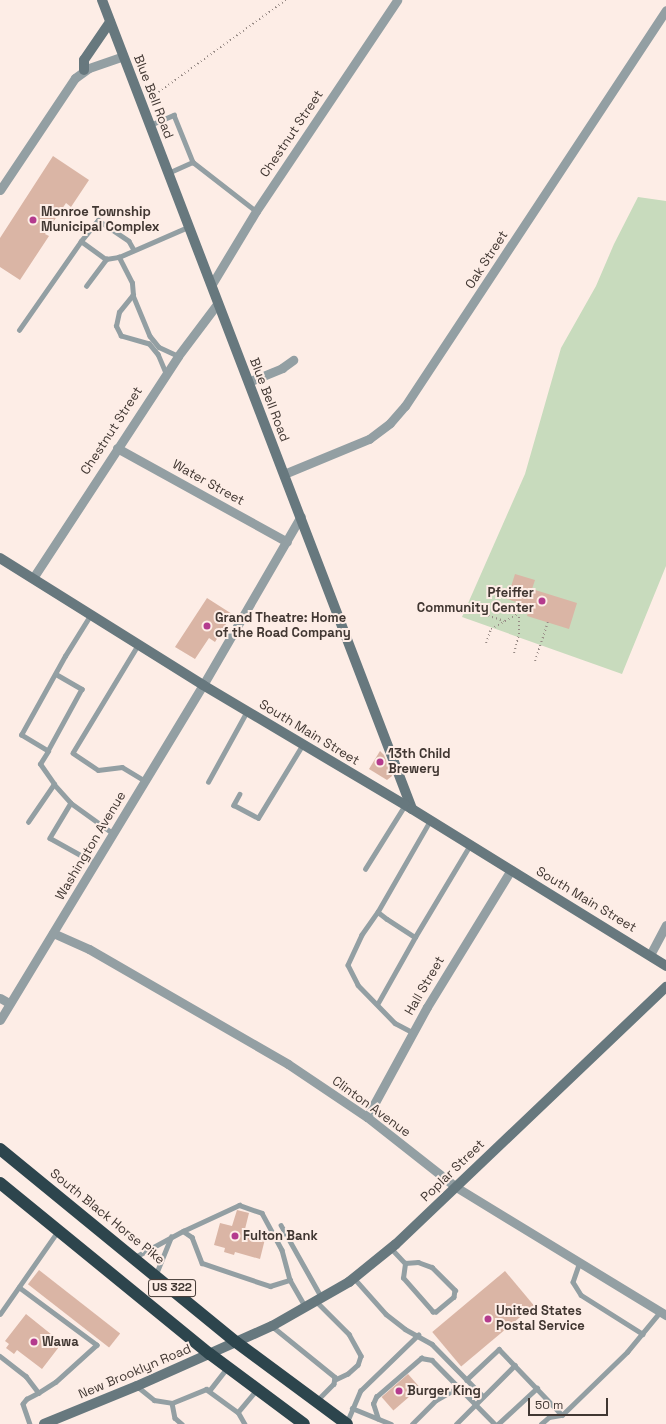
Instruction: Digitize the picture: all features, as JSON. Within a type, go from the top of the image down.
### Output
[{"type":"highway","name":"South Black Horse Pike","points":[[0,1149],[156,1275],[236,1342],[347,1424]]},
{"type":"highway","name":"US 322","points":[[0,1183],[59,1229],[210,1354],[258,1388],[304,1424]]},
{"type":"street","name":"Blue Bell Road","points":[[102,0],[212,284],[248,382],[301,516],[409,807]]},
{"type":"street","name":"Chestnut Street","points":[[212,284],[256,211],[397,0]]},
{"type":"street","name":"Oak Street","points":[[284,474],[368,439],[390,423],[405,406],[666,10]]},
{"type":"street","points":[[84,70],[84,60],[110,22]]},
{"type":"street","points":[[0,190],[75,78],[84,70],[123,56]]},
{"type":"street","name":"Chestnut Street","points":[[33,578],[178,356],[218,303]]},
{"type":"street","points":[[248,382],[293,360]]},
{"type":"street","name":"Water Street","points":[[117,448],[287,542]]},
{"type":"street","name":"Washington Avenue","points":[[0,1020],[203,685],[301,516]]},
{"type":"street","name":"South Main Street","points":[[0,558],[203,685],[431,820],[666,966]]},
{"type":"street","name":"Hall Street","points":[[367,1117],[414,1033],[426,1008],[511,870]]},
{"type":"street","points":[[650,955],[666,925]]},
{"type":"street","name":"Clinton Avenue","points":[[53,933],[89,949],[288,1064],[367,1117],[456,1187],[663,1313]]},
{"type":"street","name":"Poplar Street","points":[[236,1342],[272,1326],[354,1278],[391,1248],[666,987]]},
{"type":"street","points":[[0,998],[9,1003]]},
{"type":"street","name":"New Brooklyn Road","points":[[44,1424],[137,1386],[236,1342]]},
{"type":"lane","points":[[150,125],[174,115],[192,162],[256,211]]},
{"type":"lane","points":[[168,173],[192,162]]},
{"type":"lane","points":[[19,330],[98,220],[129,241],[134,250]]},
{"type":"lane","points":[[86,286],[106,259],[119,257],[189,226]]},
{"type":"lane","points":[[82,241],[106,259]]},
{"type":"lane","points":[[119,257],[132,282],[134,295],[150,336],[159,346],[178,356]]},
{"type":"lane","points":[[134,295],[119,312],[116,326],[121,336],[149,344],[158,355],[166,374]]},
{"type":"lane","points":[[48,750],[21,735],[65,656],[91,614]]},
{"type":"lane","points":[[138,644],[73,753],[98,770],[122,768],[145,781]]},
{"type":"lane","points":[[56,674],[82,690],[40,764],[54,784],[71,803],[114,834]]},
{"type":"lane","points":[[208,782],[247,711]]},
{"type":"lane","points":[[240,794],[234,805],[258,818],[303,744]]},
{"type":"lane","points":[[28,822],[54,784]]},
{"type":"lane","points":[[71,803],[50,838],[95,864]]},
{"type":"lane","points":[[364,869],[409,807]]},
{"type":"lane","points":[[414,1033],[395,1023],[378,1003],[358,985],[348,965],[362,935],[378,912],[431,820]]},
{"type":"lane","points":[[378,1003],[415,937],[470,845]]},
{"type":"lane","points":[[378,912],[415,937]]},
{"type":"lane","points":[[135,1258],[171,1237],[239,1205],[262,1213],[282,1250],[290,1280],[305,1306]]},
{"type":"lane","points":[[281,1225],[319,1299],[349,1334],[362,1356],[353,1370],[335,1380],[317,1401]]},
{"type":"lane","points":[[0,1314],[59,1229]]},
{"type":"lane","points":[[183,1231],[192,1237],[202,1263],[270,1286],[290,1280]]},
{"type":"lane","points":[[156,1275],[171,1237]]},
{"type":"lane","points":[[391,1248],[405,1263]]},
{"type":"lane","points":[[418,1262],[432,1267],[455,1290],[454,1297],[436,1312],[432,1312],[403,1278],[405,1263],[418,1262]]},
{"type":"lane","points":[[580,1262],[573,1282],[581,1296],[643,1334]]},
{"type":"lane","points":[[354,1278],[386,1314],[405,1329],[432,1344],[483,1396]]},
{"type":"lane","points":[[19,1287],[97,1345],[56,1382],[23,1404],[30,1424]]},
{"type":"lane","points":[[541,1424],[549,1417],[562,1415],[663,1313]]},
{"type":"lane","points":[[272,1326],[335,1380]]},
{"type":"lane","points":[[347,1424],[352,1408],[360,1391],[418,1335]]},
{"type":"lane","points":[[466,1380],[499,1349],[562,1415]]},
{"type":"lane","points":[[0,1356],[26,1376],[39,1393]]},
{"type":"lane","points":[[378,1418],[373,1404],[376,1397],[421,1358],[432,1360],[457,1388],[495,1424]]},
{"type":"lane","points":[[456,1424],[515,1365]]},
{"type":"lane","points":[[209,1391],[228,1367]]},
{"type":"lane","points":[[137,1386],[154,1400],[172,1403],[206,1389],[238,1412],[244,1424]]},
{"type":"lane","points":[[238,1412],[258,1388]]},
{"type":"lane","points":[[412,1424],[436,1400],[457,1388]]},
{"type":"lane","points":[[498,1424],[537,1388]]},
{"type":"lane","points":[[172,1403],[175,1418],[182,1424]]},
{"type":"lane","points":[[352,1408],[391,1424]]},
{"type":"path","points":[[141,104],[168,88],[286,0]]},
{"type":"path","points":[[486,644],[491,629],[530,606]]},
{"type":"path","points":[[478,612],[505,620]]},
{"type":"path","points":[[514,654],[519,634],[519,612]]},
{"type":"path","points":[[535,661],[548,622]]},
{"type":"green space","points":[[638,197],[666,201],[666,566],[622,674],[462,617],[525,474],[561,348],[596,286],[614,244]]},
{"type":"building","name":"Monroe Township Municipal Complex","points":[[53,156],[89,180],[71,207],[66,203],[45,234],[49,236],[20,280],[0,267],[0,238]]},
{"type":"building","name":"Pfeiffer Community Center","points":[[515,574],[535,580],[532,589],[577,603],[569,629],[527,616],[530,607],[507,599]]},
{"type":"building","name":"Grand Theatre: Home of the Road Company","points":[[207,598],[232,614],[215,642],[209,638],[195,659],[175,647]]},
{"type":"building","name":"13th Child Brewery","points":[[380,751],[384,755],[392,776],[387,780],[369,769]]},
{"type":"building","name":"Fulton Bank","points":[[237,1210],[249,1213],[244,1233],[265,1239],[260,1259],[235,1252],[234,1255],[224,1252],[225,1248],[214,1245],[220,1223],[232,1226]]},
{"type":"building","name":"Wawa","points":[[39,1270],[120,1333],[109,1348],[28,1284]]},
{"type":"building","name":"United States Postal Service","points":[[505,1271],[534,1305],[461,1367],[432,1332]]},
{"type":"building","name":"Wawa","points":[[26,1314],[62,1343],[42,1369],[17,1350],[14,1354],[6,1348],[9,1344],[5,1341]]},
{"type":"building","name":"Burger King","points":[[408,1374],[420,1388],[393,1411],[382,1397]]},
{"type":"place","name":"Monroe Township Municipal Complex","points":[[33,220]]},
{"type":"place","name":"Pfeiffer Community Center","points":[[542,601]]},
{"type":"place","name":"Grand Theatre: Home of the Road Company","points":[[207,626]]},
{"type":"place","name":"13th Child Brewery","points":[[380,762]]},
{"type":"place","name":"Fulton Bank","points":[[235,1236]]},
{"type":"place","name":"United States Postal Service","points":[[488,1319]]},
{"type":"place","name":"Wawa","points":[[34,1342]]},
{"type":"place","name":"Burger King","points":[[399,1391]]}]
